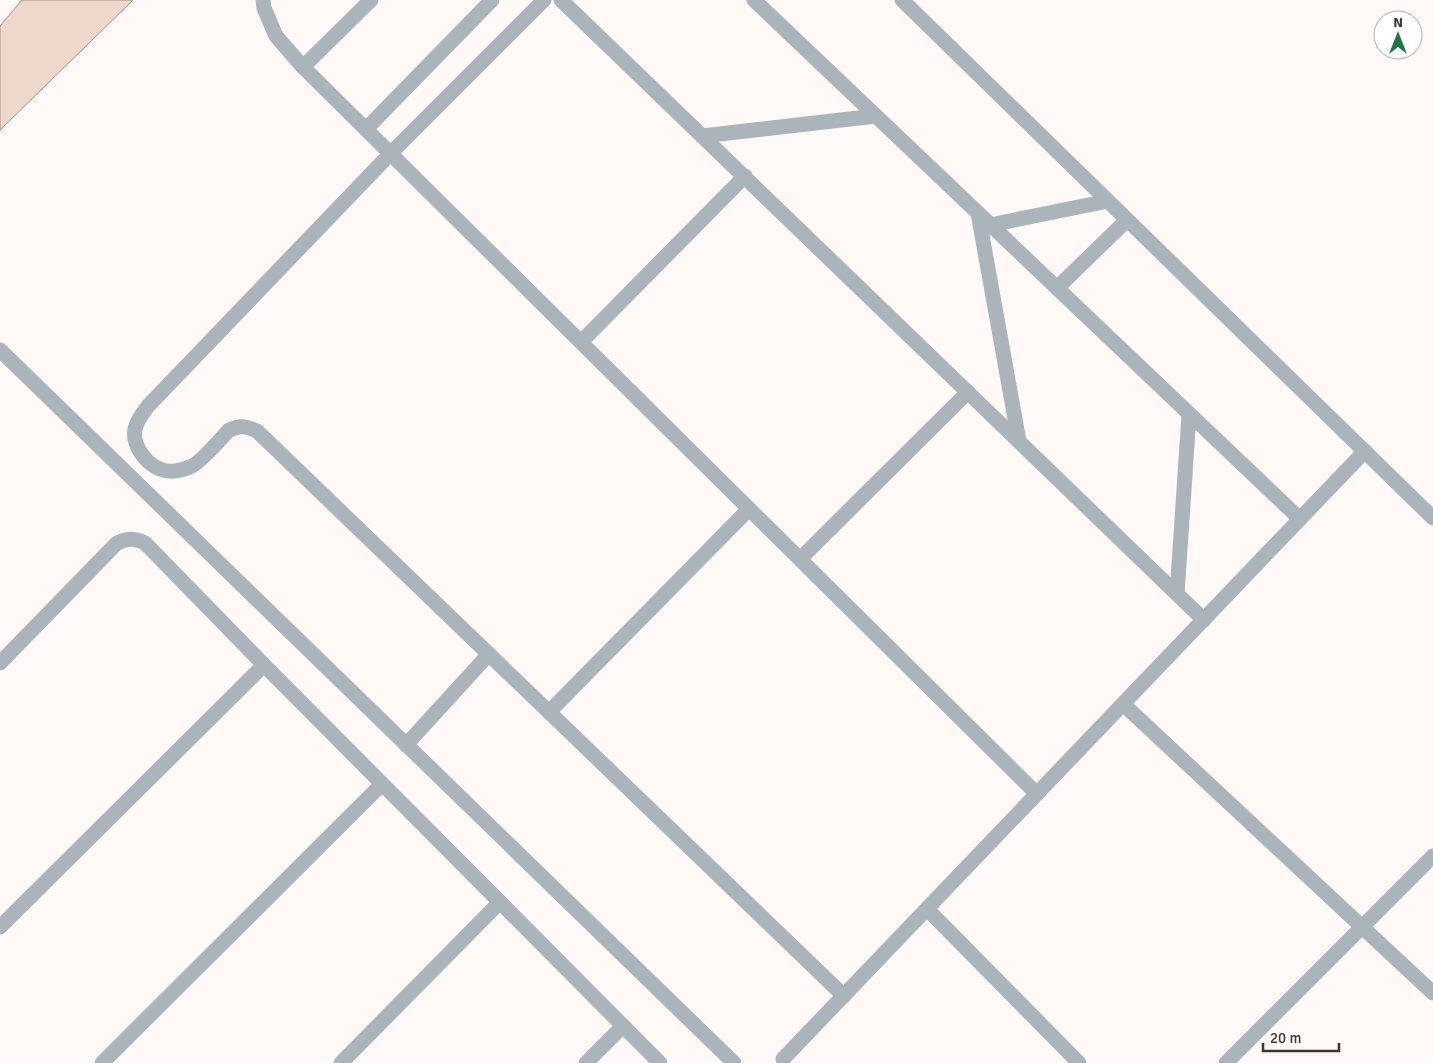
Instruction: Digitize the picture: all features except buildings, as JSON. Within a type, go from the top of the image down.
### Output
[{"type":"street","points":[[263,0],[264,8],[276,36],[303,67],[1037,794]]},
{"type":"street","points":[[303,67],[371,0]]},
{"type":"street","points":[[366,129],[492,0]]},
{"type":"street","points":[[544,0],[391,154],[148,406],[140,417],[135,430],[136,445],[146,459],[160,470],[174,472],[192,467],[229,430],[243,426],[257,431],[844,996]]},
{"type":"street","points":[[561,0],[1204,620]]},
{"type":"street","points":[[754,0],[1300,519]]},
{"type":"street","points":[[902,0],[1433,518]]},
{"type":"street","points":[[702,136],[876,116]]},
{"type":"street","points":[[581,342],[745,176]]},
{"type":"street","points":[[990,225],[1108,201]]},
{"type":"street","points":[[978,213],[1018,441]]},
{"type":"street","points":[[1057,288],[1127,220]]},
{"type":"street","points":[[0,350],[734,1063]]},
{"type":"street","points":[[800,559],[968,392]]},
{"type":"street","points":[[1177,594],[1189,415]]},
{"type":"street","points":[[783,1059],[1365,451]]},
{"type":"street","points":[[549,712],[750,509]]},
{"type":"street","points":[[0,663],[118,543],[126,539],[136,539],[145,543],[660,1063]]},
{"type":"street","points":[[406,745],[489,654]]},
{"type":"street","points":[[0,927],[264,665]]},
{"type":"street","points":[[1123,704],[1433,993]]},
{"type":"street","points":[[102,1063],[382,784]]},
{"type":"street","points":[[1226,1063],[1433,856]]},
{"type":"street","points":[[341,1063],[500,902]]},
{"type":"street","points":[[927,909],[1078,1063]]},
{"type":"street","points":[[586,1063],[623,1026]]}]
